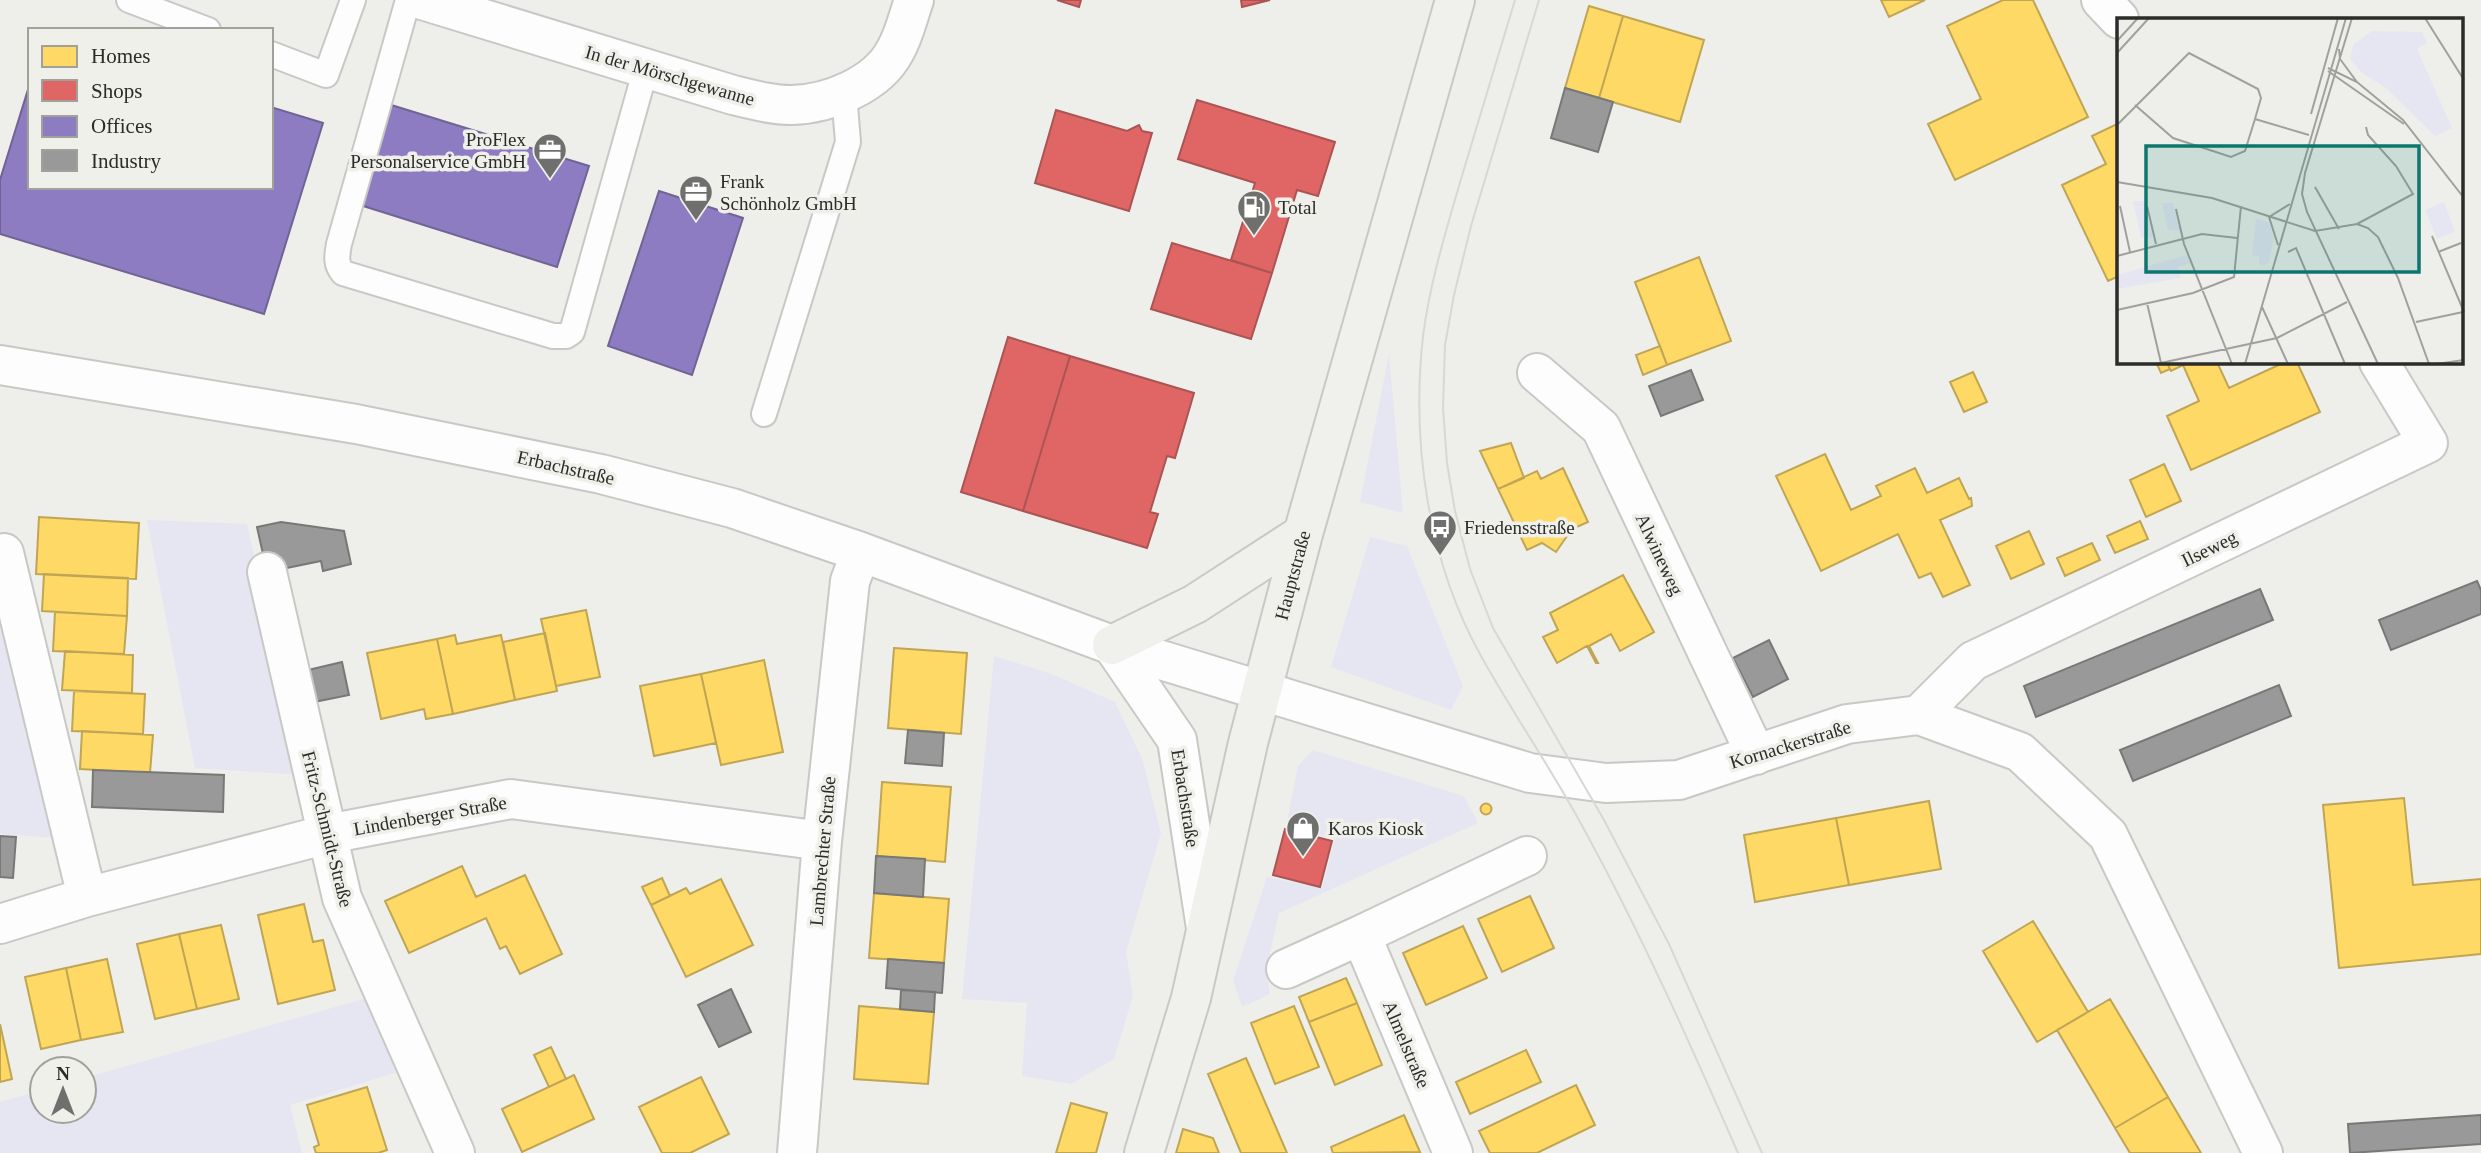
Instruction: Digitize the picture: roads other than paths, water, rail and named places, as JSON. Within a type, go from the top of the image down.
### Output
[{"type":"main road","name":"Hauptstraße","points":[[1144,1153],[1191,998],[1261,691],[1303,534],[1455,0]]},
{"type":"main road","points":[[1112,645],[1195,604],[1303,534]]},
{"type":"street","name":"In der Mörschgewanne","points":[[422,0],[768,103],[795,105],[844,93],[883,68],[895,52],[914,0]]},
{"type":"street","points":[[2101,0],[2118,18]]},
{"type":"street","name":"Ilseweg","points":[[1919,715],[1973,661],[2428,443],[2380,364]]},
{"type":"street","name":"Erbachstraße","points":[[0,365],[356,424],[601,474],[732,508],[861,552],[1112,645],[1261,691]]},
{"type":"street","name":"Alwineweg","points":[[1537,373],[1601,428],[1756,755]]},
{"type":"street","points":[[4,552],[87,897]]},
{"type":"street","name":"Lambrechter Straße","points":[[797,1153],[822,841],[850,580],[861,552]]},
{"type":"street","name":"Fritz-Schmidt-Straße","points":[[267,572],[342,898],[455,1153]]},
{"type":"street","name":"Erbachstraße","points":[[1112,645],[1177,740],[1206,928]]},
{"type":"street","name":"Kornackerstraße","points":[[1261,691],[1530,773],[1606,783],[1679,780],[1847,724],[1919,715],[2020,751],[2108,835],[2263,1153]]},
{"type":"street","name":"Lindenberger Straße","points":[[0,924],[87,897],[328,834],[511,799],[822,841]]},
{"type":"street","points":[[1286,969],[1527,856]]},
{"type":"street","name":"Almelstraße","points":[[1361,935],[1453,1153]]},
{"type":"lane","points":[[129,0],[203,28]]},
{"type":"lane","points":[[273,55],[326,75],[353,0]]},
{"type":"lane","points":[[408,0],[339,244],[336,256],[338,267],[343,273],[553,336],[566,336],[572,332],[646,68]]},
{"type":"lane","points":[[764,414],[848,142],[844,93]]},
{"type":"tram line","points":[[1515,0],[1444,237],[1426,316],[1420,377],[1420,418],[1428,501],[1436,541],[1463,619],[1493,677],[1602,862],[1663,986],[1738,1153]]},
{"type":"tram line","points":[[1539,0],[1471,226],[1445,345],[1443,408],[1447,463],[1455,511],[1470,569],[1493,628],[1604,820],[1669,944],[1762,1153]]},
{"type":"place","name":"ProFlex Personalservice GmbH","points":[[550,180]]},
{"type":"place","name":"Frank Schönholz GmbH","points":[[696,222]]},
{"type":"place","name":"Total","points":[[1254,237]]},
{"type":"place","name":"Friedensstraße","points":[[1440,557]]},
{"type":"place","name":"Karos Kiosk","points":[[1303,858]]}]
